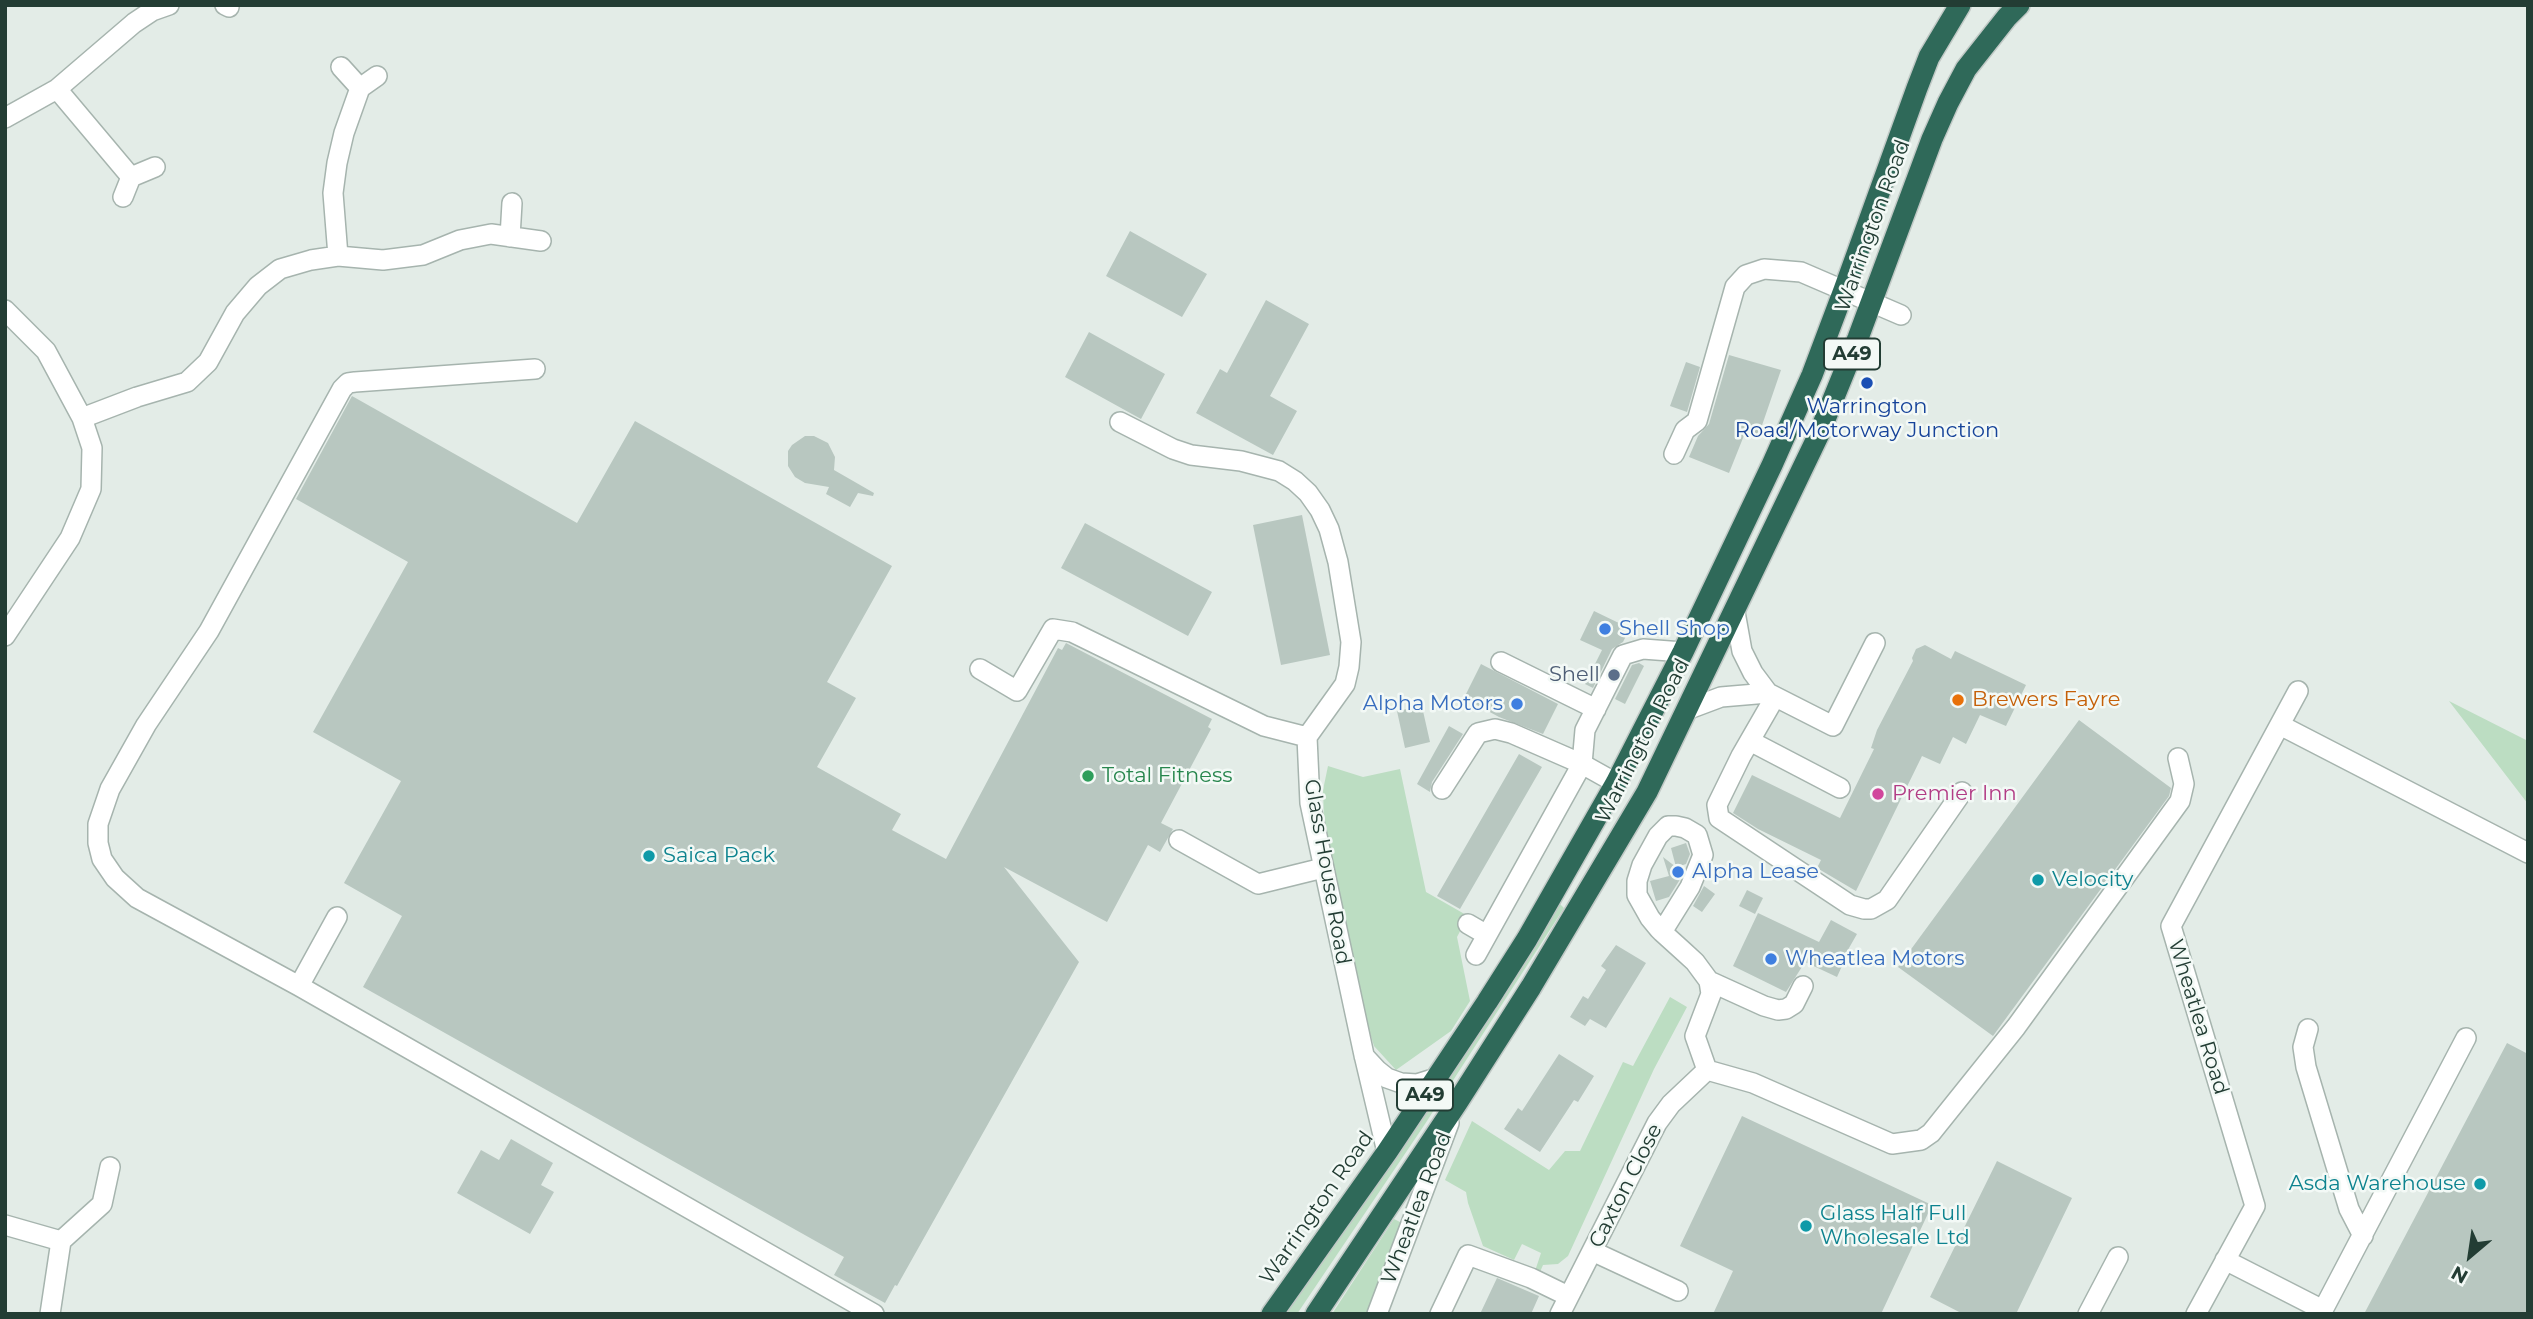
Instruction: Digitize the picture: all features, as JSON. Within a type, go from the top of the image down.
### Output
[{"type":"highway","name":"Warrington Road","points":[[1272,1314],[1387,1152],[1527,939],[1616,783],[1683,652],[1812,375],[1917,88],[1930,57],[1960,5]]},
{"type":"highway","name":"Warrington Road","points":[[1315,1314],[1457,1102],[1578,911],[1647,792],[1819,433],[1948,103],[1978,53],[2019,5]]},
{"type":"street","points":[[5,118],[57,89],[134,23],[152,11],[169,5]]},
{"type":"street","points":[[341,67],[360,88]]},
{"type":"street","points":[[338,256],[333,193],[344,133],[360,88],[377,76]]},
{"type":"street","points":[[57,89],[131,177]]},
{"type":"street","points":[[123,197],[131,177],[155,167]]},
{"type":"street","points":[[510,237],[512,203]]},
{"type":"street","points":[[82,418],[187,382],[208,362],[235,313],[258,286],[280,269],[338,256],[383,260],[424,255],[460,240],[491,234],[541,241]]},
{"type":"street","points":[[1674,454],[1685,430],[1697,421],[1735,287],[1746,275],[1764,269],[1801,272],[1901,315]]},
{"type":"street","points":[[5,310],[46,351],[82,418],[92,448],[91,489],[70,538],[5,636]]},
{"type":"street","points":[[535,369],[355,382],[348,383],[342,389],[209,631],[146,725],[101,810],[98,844],[102,859],[125,889],[137,898],[299,986],[874,1314]]},
{"type":"street","points":[[980,669],[1017,691],[1053,629],[1072,632],[1264,726],[1307,737],[1345,684],[1352,642],[1338,562],[1329,529],[1308,494],[1295,481],[1279,471],[1241,461],[1191,456],[1120,422]]},
{"type":"street","points":[[1735,611],[1742,651],[1753,673],[1771,695],[1833,726],[1875,643]]},
{"type":"street","points":[[1582,764],[1585,730],[1623,655],[1643,649],[1683,652]]},
{"type":"street","points":[[1501,662],[1596,709]]},
{"type":"street","name":"Wheatlea Road","points":[[2196,1314],[2255,1206],[2172,926],[2298,691]]},
{"type":"street","points":[[1689,709],[1721,697],[1771,695]]},
{"type":"street","points":[[1771,695],[1717,805],[1718,818],[1857,908],[1871,909],[1887,900],[1962,792]]},
{"type":"street","points":[[2280,725],[2528,853]]},
{"type":"street","points":[[1442,789],[1478,733],[1495,729],[1511,733],[1582,764],[1616,783]]},
{"type":"street","name":"Glass House Road","points":[[1307,737],[1310,803],[1387,1152]]},
{"type":"street","points":[[1750,741],[1840,788]]},
{"type":"street","points":[[1710,981],[1711,994],[1695,1035],[1707,1070],[1753,1083],[1892,1144],[1921,1140],[1931,1133],[2016,1027],[2180,801],[2185,786],[2178,758]]},
{"type":"street","name":"Warrington Road","points":[[1476,955],[1582,764]]},
{"type":"street","points":[[1662,932],[1690,887],[1703,855],[1697,835],[1676,826],[1668,826],[1658,836],[1642,865],[1637,881],[1637,895],[1641,906],[1662,932],[1695,962],[1710,981],[1778,1010],[1794,1004],[1803,986]]},
{"type":"street","points":[[1179,840],[1258,884],[1323,868]]},
{"type":"street","points":[[299,986],[337,917]]},
{"type":"street","points":[[1468,925],[1487,935]]},
{"type":"street","points":[[2308,1029],[2303,1047],[2306,1067],[2349,1209],[2363,1236]]},
{"type":"street","points":[[2225,1260],[2323,1310],[2466,1038]]},
{"type":"street","points":[[1364,1055],[1387,1078],[1401,1083],[1417,1084],[1436,1078]]},
{"type":"street","name":"Caxton Close","points":[[1560,1314],[1657,1123],[1671,1104],[1707,1070]]},
{"type":"street","name":"Wheatlea Road","points":[[1377,1314],[1457,1102]]},
{"type":"street","points":[[51,1314],[61,1241],[102,1204],[110,1167]]},
{"type":"street","points":[[5,1225],[61,1241]]},
{"type":"street","points":[[1592,1251],[1678,1291]]},
{"type":"street","points":[[1440,1314],[1468,1255],[1531,1278],[1568,1296]]},
{"type":"street","points":[[2088,1314],[2118,1257]]},
{"type":"green space","points":[[2449,701],[2528,741],[2528,804]]},
{"type":"green space","points":[[1328,766],[1363,777],[1400,769],[1426,892],[1468,916],[1457,937],[1470,1001],[1451,1031],[1396,1070],[1374,1046],[1362,1007],[1324,818],[1323,790]]},
{"type":"green space","points":[[1557,901],[1564,908],[1425,1124],[1297,1314],[1280,1314]]},
{"type":"green space","points":[[1670,997],[1687,1007],[1654,1069],[1568,1256],[1558,1264],[1543,1265],[1540,1272],[1535,1271],[1541,1253],[1522,1244],[1514,1260],[1483,1246],[1466,1192],[1445,1180],[1472,1121],[1549,1170],[1565,1151],[1580,1151],[1623,1062],[1633,1066]]},
{"type":"green space","points":[[1394,1219],[1402,1223],[1367,1314],[1332,1314]]},
{"type":"building","points":[[1130,231],[1207,274],[1182,317],[1106,276]]},
{"type":"building","points":[[1266,300],[1309,324],[1270,396],[1297,411],[1273,455],[1196,413],[1220,369],[1227,373]]},
{"type":"building","points":[[1089,332],[1165,374],[1141,419],[1065,377]]},
{"type":"building","points":[[1729,355],[1781,370],[1758,437],[1745,433],[1729,473],[1689,457],[1698,436],[1709,424]]},
{"type":"building","points":[[1686,362],[1700,367],[1687,412],[1670,406]]},
{"type":"building","name":"Saica Pack","points":[[352,396],[577,523],[635,421],[892,566],[827,682],[856,698],[817,767],[901,814],[892,830],[946,859],[1058,648],[1062,650],[1066,643],[1212,719],[1208,727],[1211,729],[1161,823],[1173,829],[1160,852],[1148,845],[1107,922],[1004,867],[1079,962],[885,1303],[834,1275],[844,1257],[363,987],[402,916],[344,883],[401,781],[313,732],[408,562],[296,499]]},
{"type":"building","points":[[805,436],[814,436],[828,443],[835,457],[834,470],[874,493],[873,496],[858,493],[850,507],[826,494],[829,487],[805,483],[795,477],[788,466],[788,451]]},
{"type":"building","points":[[1302,515],[1330,655],[1281,665],[1253,525]]},
{"type":"building","points":[[1085,523],[1212,592],[1188,636],[1061,568]]},
{"type":"building","points":[[1594,611],[1625,626],[1623,631],[1627,634],[1623,642],[1612,649],[1593,688],[1585,684],[1602,650],[1580,640]]},
{"type":"building","points":[[1925,645],[1951,659],[1955,651],[2026,685],[2006,726],[1980,715],[1966,744],[1953,737],[1940,764],[1922,756],[1856,891],[1817,868],[1821,860],[1758,829],[1733,813],[1752,775],[1840,818],[1874,749],[1871,748],[1877,730],[1913,661],[1916,649]]},
{"type":"building","points":[[1639,663],[1644,666],[1625,704],[1615,699],[1632,665]]},
{"type":"building","name":"Alpha Motors","points":[[1481,664],[1558,704],[1543,734],[1499,717],[1464,698]]},
{"type":"building","points":[[1417,707],[1423,711],[1430,742],[1405,748],[1397,711]]},
{"type":"building","name":"Velocity","points":[[2079,720],[2171,788],[2169,796],[1993,1036],[1898,967]]},
{"type":"building","points":[[1449,726],[1463,734],[1432,782],[1430,792],[1417,784]]},
{"type":"building","points":[[1519,754],[1542,767],[1460,909],[1437,896]]},
{"type":"building","name":"Alpha Lease","points":[[1686,843],[1690,854],[1686,864],[1677,867],[1683,871],[1679,881],[1669,897],[1656,901],[1650,881],[1669,876],[1663,857],[1676,867],[1671,848]]},
{"type":"building","points":[[1704,886],[1715,894],[1702,912],[1693,906]]},
{"type":"building","points":[[1747,890],[1763,898],[1755,914],[1739,906]]},
{"type":"building","name":"Wheatlea Motors","points":[[1758,913],[1819,942],[1831,920],[1857,934],[1837,977],[1805,962],[1786,992],[1733,966]]},
{"type":"building","points":[[1616,945],[1646,963],[1606,1028],[1590,1019],[1585,1026],[1570,1017],[1583,996],[1588,999],[1606,970],[1601,966]]},
{"type":"building","name":"Asda Warehouse","points":[[2507,1043],[2528,1054],[2528,1314],[2364,1314]]},
{"type":"building","points":[[1559,1054],[1594,1076],[1578,1102],[1574,1100],[1540,1152],[1504,1129],[1518,1108],[1522,1111]]},
{"type":"building","name":"Glass Half Full Wholesale Ltd","points":[[1742,1116],[1932,1205],[1881,1314],[1713,1314],[1733,1271],[1680,1246]]},
{"type":"building","points":[[511,1139],[553,1163],[541,1185],[554,1192],[530,1234],[457,1193],[481,1150],[499,1160]]},
{"type":"building","points":[[1997,1161],[2072,1198],[2016,1314],[1963,1314],[1930,1297]]},
{"type":"building","points":[[1497,1278],[1539,1296],[1531,1314],[1480,1314]]},
{"type":"place","name":"Warrington Road/Motorway Junction","points":[[1867,383]]},
{"type":"place","name":"Shell Shop","points":[[1605,629]]},
{"type":"place","name":"Shell","points":[[1614,675]]},
{"type":"place","name":"Brewers Fayre","points":[[1958,700]]},
{"type":"place","name":"Alpha Motors","points":[[1517,704]]},
{"type":"place","name":"Total Fitness","points":[[1088,776]]},
{"type":"place","name":"Premier Inn","points":[[1878,794]]},
{"type":"place","name":"Saica Pack","points":[[649,856]]},
{"type":"place","name":"Alpha Lease","points":[[1678,872]]},
{"type":"place","name":"Velocity","points":[[2038,880]]},
{"type":"place","name":"Wheatlea Motors","points":[[1771,959]]},
{"type":"place","name":"Asda Warehouse","points":[[2480,1184]]},
{"type":"place","name":"Glass Half Full Wholesale Ltd","points":[[1806,1226]]}]
